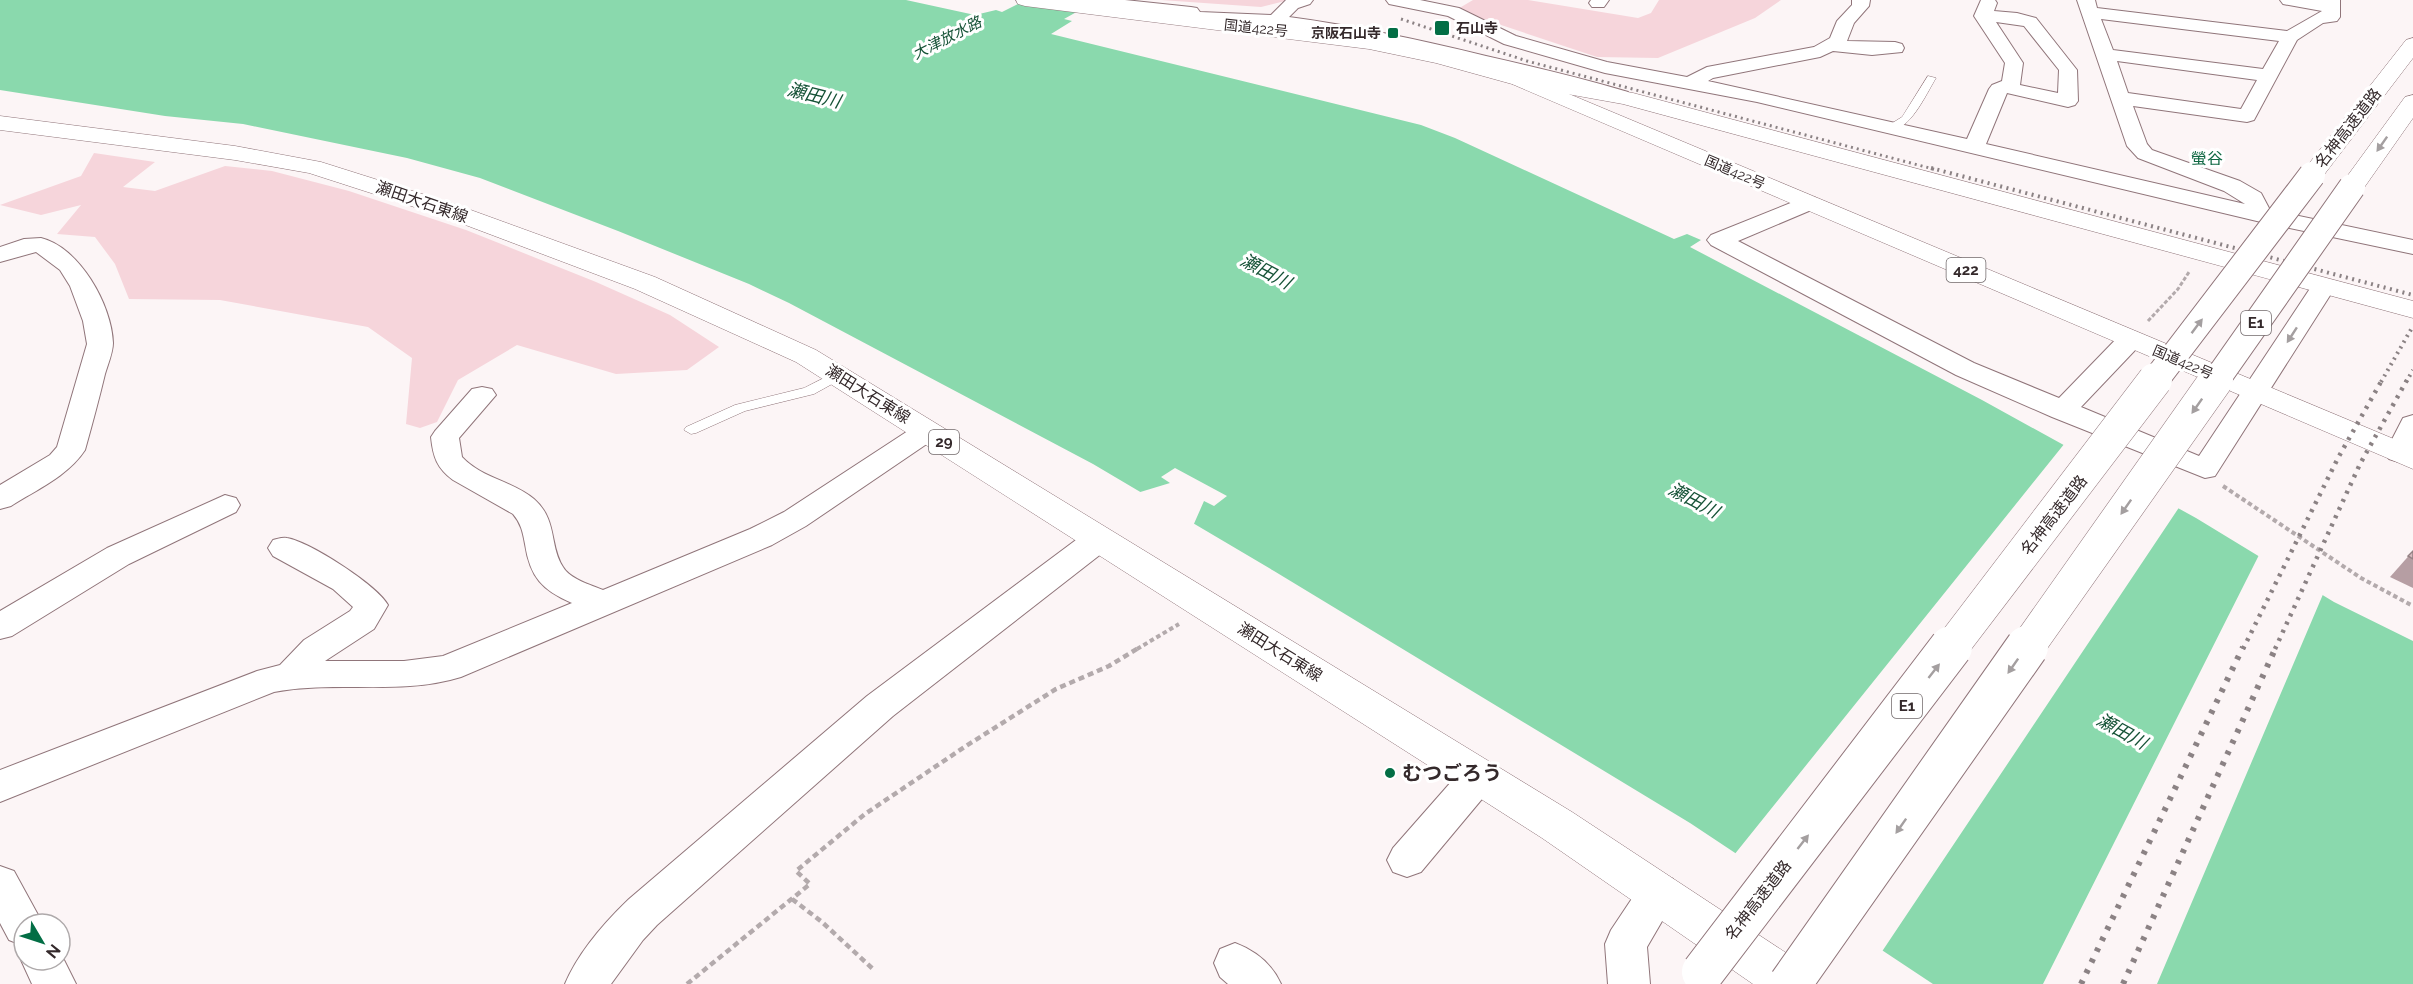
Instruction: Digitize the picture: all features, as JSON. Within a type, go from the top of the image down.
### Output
[{"type":"main road","name":"国道422号","points":[[1025,0],[1080,4],[1165,18],[1283,15],[1519,80],[2406,456]]},
{"type":"main road","name":"名神高速道路","points":[[1694,984],[2413,44]]},
{"type":"main road","points":[[1519,80],[1625,98],[2413,310]]},
{"type":"main road","name":"E1","points":[[1791,984],[2413,102]]},
{"type":"main road","name":"瀬田大石東線","points":[[0,123],[234,153],[313,167],[385,189],[645,283],[806,356],[1479,776],[1659,891],[1791,984]]},
{"type":"street","points":[[1395,0],[1453,12],[1510,40],[1605,67],[1757,96],[2261,215],[2413,247]]},
{"type":"street","points":[[1834,46],[1846,21],[1860,6],[1861,0]]},
{"type":"street","points":[[2119,98],[2247,116],[2290,38],[2319,18],[2331,17],[2331,3],[2289,0]]},
{"type":"street","points":[[1080,4],[1283,15],[1422,45],[1579,84],[1625,98]]},
{"type":"street","points":[[2261,215],[2253,198],[2232,186],[2145,154],[2137,146],[2131,135],[2088,6],[2290,38]]},
{"type":"street","points":[[1974,148],[1999,89],[2011,84],[2014,63],[1986,8]]},
{"type":"street","points":[[1986,8],[2030,22],[2068,70],[2068,101],[2004,87]]},
{"type":"street","points":[[1691,83],[1707,73],[1820,51],[1834,46],[1895,48]]},
{"type":"street","points":[[2104,54],[2269,76]]},
{"type":"street","points":[[1808,203],[1719,240],[1965,369],[2205,469],[2324,286]]},
{"type":"street","points":[[0,255],[24,246],[41,245],[69,265],[82,286],[96,321],[100,344],[71,450],[60,462],[0,499]]},
{"type":"street","points":[[2062,411],[2130,340]]},
{"type":"street","points":[[483,395],[445,437],[449,460],[467,476],[505,494],[525,507],[536,524],[543,556],[551,576],[567,587],[604,604]]},
{"type":"street","points":[[2406,456],[2413,424]]},
{"type":"street","points":[[0,786],[269,680],[292,674],[408,676],[429,674],[449,668],[769,533],[795,519],[927,431]]},
{"type":"street","points":[[0,627],[118,556],[225,505]]},
{"type":"street","points":[[586,984],[628,927],[643,912],[862,721],[1099,539]]},
{"type":"street","points":[[284,548],[344,581],[372,605],[362,620],[316,649],[292,674]]},
{"type":"street","points":[[1407,860],[1479,776]]},
{"type":"street","points":[[0,884],[16,912]]},
{"type":"street","points":[[1629,984],[1626,944],[1659,891]]},
{"type":"lane","points":[[1890,129],[1906,119],[1931,78]]},
{"type":"lane","points":[[691,430],[740,408],[809,391],[838,375]]},
{"type":"path","points":[[2130,340],[2178,289],[2201,253]]},
{"type":"path","points":[[2205,469],[2216,482],[2351,572],[2413,606]]},
{"type":"path","points":[[687,984],[810,884],[796,871],[865,814],[1056,689],[1109,666],[1189,618],[1205,605]]},
{"type":"path","points":[[792,899],[822,922],[874,970]]},
{"type":"shaded area","points":[[1161,0],[1289,0],[1261,7]]},
{"type":"shaded area","points":[[1473,0],[1528,0],[1638,18],[1651,13],[1659,0],[1781,0],[1755,18],[1658,58],[1597,57],[1456,10]]},
{"type":"shaded area","points":[[94,153],[155,162],[123,187],[155,191],[225,166],[272,171],[349,191],[466,230],[596,282],[670,315],[719,347],[687,370],[616,374],[517,345],[458,380],[437,422],[420,428],[406,424],[412,358],[368,327],[220,300],[129,299],[115,264],[95,237],[57,234],[81,205],[41,215],[0,205],[81,176]]},
{"type":"water","points":[[0,0],[906,0],[975,15],[996,10],[1002,12],[1026,0],[1098,0],[1064,19],[1072,21],[1051,34],[1421,125],[1455,138],[1674,239],[1687,234],[1701,240],[1690,247],[1982,400],[2196,518],[2334,602],[2413,641],[2413,984],[1933,984],[1690,823],[1274,571],[1093,464],[789,303],[749,284],[618,231],[480,178],[407,158],[243,124],[165,116],[0,90]]},
{"type":"pier","points":[[2065,443],[2180,506],[1881,953],[1734,855]]},
{"type":"pier","points":[[1175,468],[1227,496],[1214,506],[1204,501],[1193,526],[1137,493],[1170,483],[1161,477]]},
{"type":"pier","points":[[2260,553],[2324,592],[2157,984],[2043,984]]},
{"type":"railway","points":[[1401,19],[1527,61],[1937,170]]},
{"type":"railway","points":[[1931,168],[2413,295]]},
{"type":"railway","points":[[2381,382],[2413,326]]},
{"type":"railway","points":[[2406,382],[2413,370]]},
{"type":"railway","points":[[2243,649],[2338,458],[2382,380]]},
{"type":"railway","points":[[2275,649],[2360,464],[2407,380]]},
{"type":"railway","points":[[2081,984],[2243,647]]},
{"type":"railway","points":[[2123,984],[2276,647]]},
{"type":"place","name":"石山寺","points":[[1442,28]]},
{"type":"place","name":"京阪石山寺","points":[[1393,33]]},
{"type":"place","name":"むつごろう","points":[[1390,773]]},
{"type":"district","name":"螢谷","points":[[2207,158]]},
{"type":"water label","name":"大津放水路","points":[[947,38]]},
{"type":"water label","name":"瀬田川","points":[[814,95]]},
{"type":"water label","name":"瀬田川","points":[[1266,271]]},
{"type":"water label","name":"瀬田川","points":[[1694,500]]},
{"type":"water label","name":"瀬田川","points":[[2122,731]]}]
